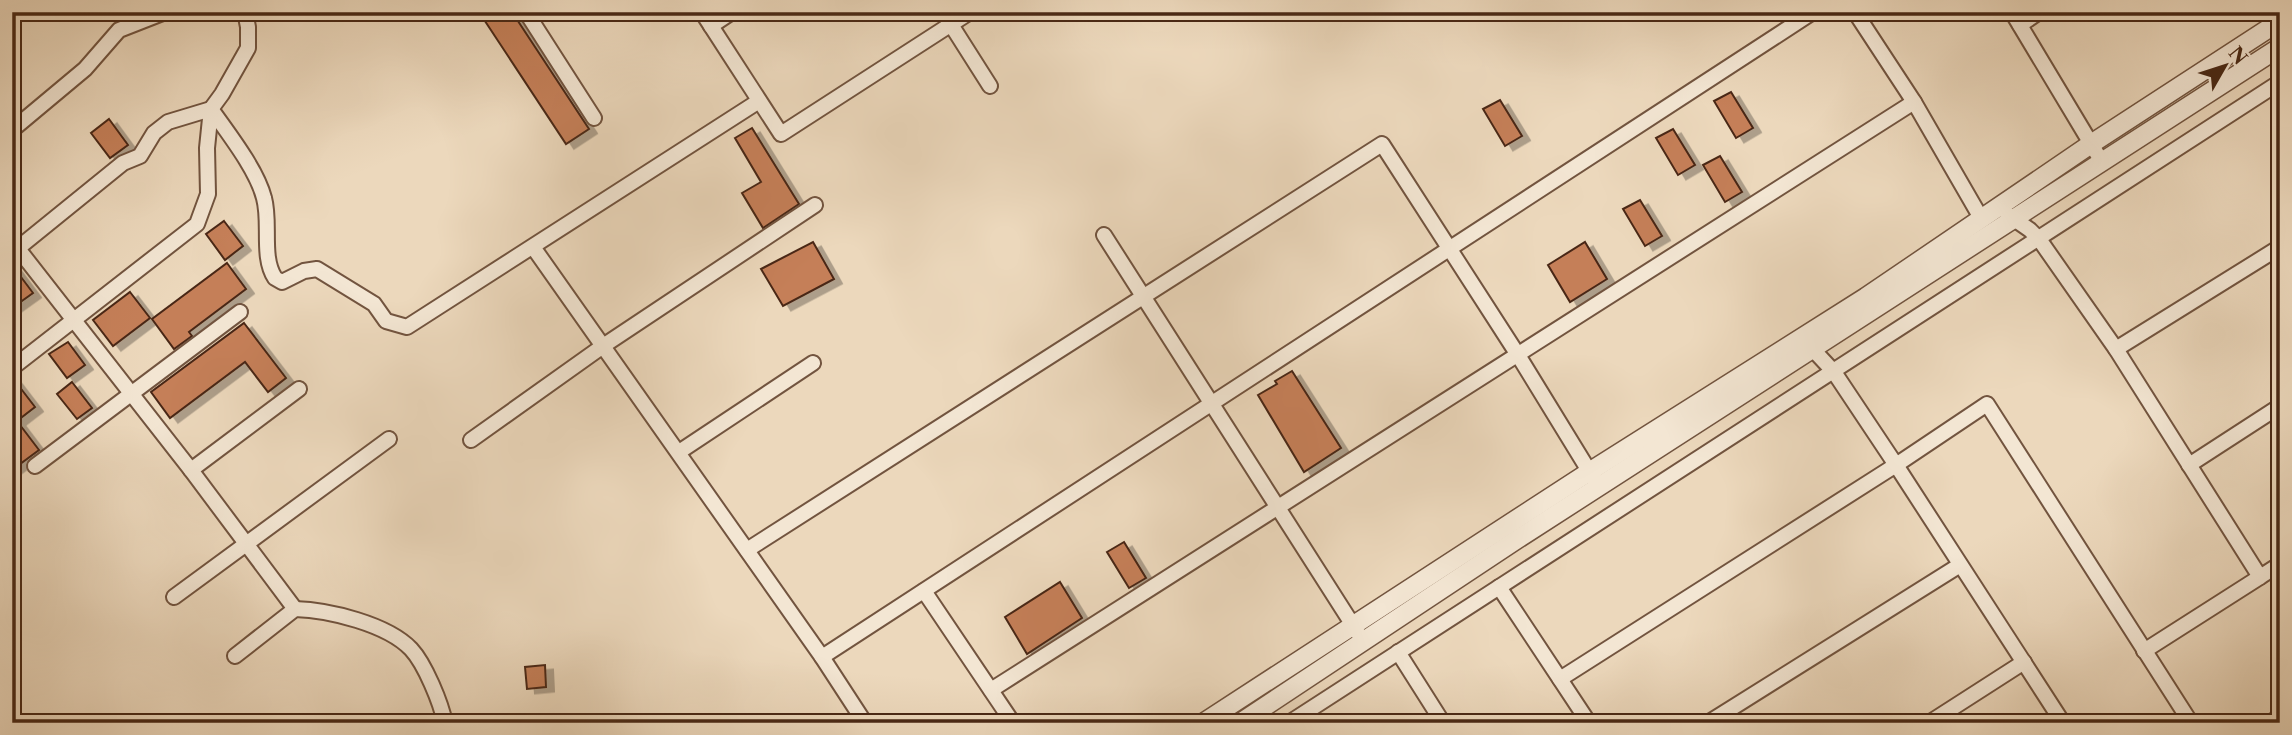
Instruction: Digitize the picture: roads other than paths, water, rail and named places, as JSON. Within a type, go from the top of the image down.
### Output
[{"type":"street","points":[[12,130],[85,69],[119,30],[165,12]]},
{"type":"street","points":[[12,368],[197,224],[208,194],[207,148],[211,109],[248,48],[248,27],[244,12]]},
{"type":"street","points":[[526,12],[594,118]]},
{"type":"street","points":[[702,12],[781,134],[947,18],[970,12]]},
{"type":"street","points":[[711,26],[732,12]]},
{"type":"street","points":[[822,657],[1813,12]]},
{"type":"street","points":[[1855,12],[1914,102],[1981,218]]},
{"type":"street","points":[[2039,12],[2016,18],[2102,162]]},
{"type":"street","points":[[947,18],[990,86]]},
{"type":"street","points":[[1807,344],[1981,218],[2280,21]]},
{"type":"street","points":[[1203,723],[1358,634],[1807,344],[2013,220],[2280,47]]},
{"type":"street","points":[[1289,723],[2280,82]]},
{"type":"street","points":[[211,109],[237,145],[264,196],[268,219],[268,257],[272,274],[278,281],[282,282],[304,271],[317,269],[374,304],[386,321],[407,327],[759,101]]},
{"type":"street","points":[[991,690],[1914,102]]},
{"type":"street","points":[[211,109],[168,122],[154,133],[140,156],[123,163],[14,247],[191,470],[295,609]]},
{"type":"street","points":[[747,550],[1382,144],[1518,355],[1594,480]]},
{"type":"street","points":[[471,440],[603,346],[815,205]]},
{"type":"street","points":[[1999,206],[2039,239],[2116,349],[2260,577]]},
{"type":"street","points":[[1104,235],[1358,634]]},
{"type":"street","points":[[533,247],[822,657],[865,723]]},
{"type":"street","points":[[2116,349],[2280,247]]},
{"type":"street","points":[[34,466],[240,312]]},
{"type":"street","points":[[1807,344],[1834,372],[2063,723]]},
{"type":"street","points":[[679,452],[813,363]]},
{"type":"street","points":[[191,470],[299,389]]},
{"type":"street","points":[[1560,679],[1987,404],[2191,723]]},
{"type":"street","points":[[2189,465],[2280,406]]},
{"type":"street","points":[[174,597],[388,439]]},
{"type":"street","points":[[2144,650],[2280,564]]},
{"type":"street","points":[[1708,723],[1960,565]]},
{"type":"street","points":[[1499,587],[1589,723]]},
{"type":"street","points":[[924,591],[1013,723]]},
{"type":"street","points":[[235,656],[295,609],[327,612],[367,622],[412,649],[433,686],[445,723]]},
{"type":"street","points":[[1240,723],[1358,634]]},
{"type":"street","points":[[1398,652],[1443,723]]},
{"type":"street","points":[[1929,723],[2024,662]]},
{"type":"street","points":[[2270,723],[2280,716]]}]
